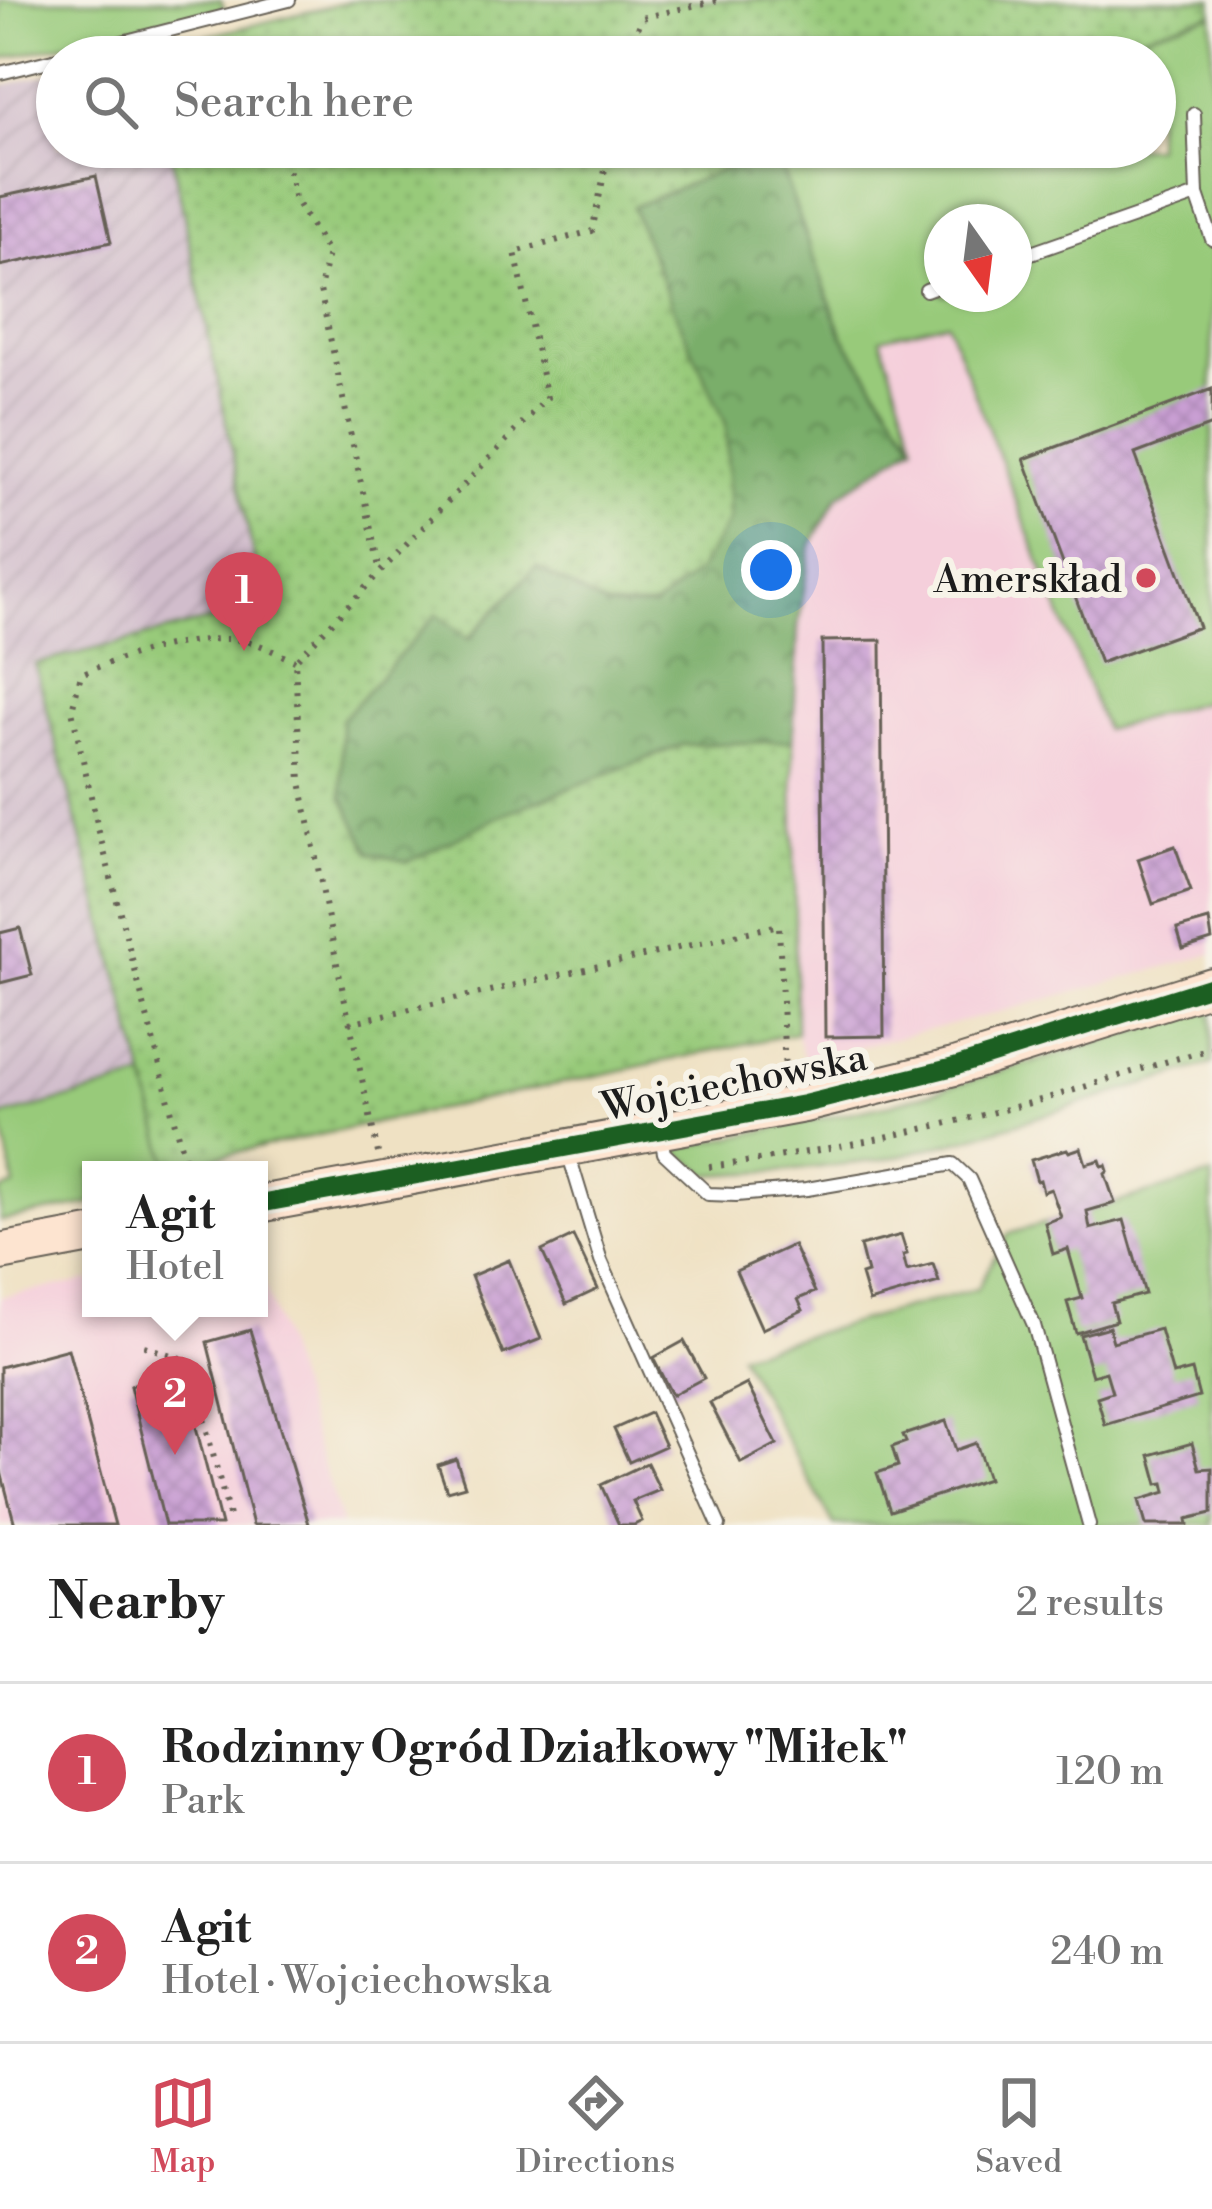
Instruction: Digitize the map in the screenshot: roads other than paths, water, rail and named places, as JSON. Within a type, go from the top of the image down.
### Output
[{"type":"street","name":"Wojciechowska","points":[[268,1202],[804,1104],[1023,1047],[1212,986]]},
{"type":"street","points":[[0,1252],[82,1237]]},
{"type":"lane","points":[[147,36],[290,0]]},
{"type":"lane","points":[[0,73],[36,64]]},
{"type":"lane","points":[[1193,114],[1197,195],[1212,239]]},
{"type":"lane","points":[[1032,253],[1197,195]]},
{"type":"lane","points":[[659,1131],[664,1153],[708,1194],[807,1189],[952,1164],[969,1179],[1034,1325],[1089,1525]]},
{"type":"lane","points":[[567,1148],[601,1261],[719,1525]]},
{"type":"place","name":"Amerskład","points":[[1146,578]]},
{"type":"place","name":"Rodzinny Ogród Działkowy \"Miłek\"","points":[[244,651]]},
{"type":"place","name":"Agit","points":[[175,1455]]}]
